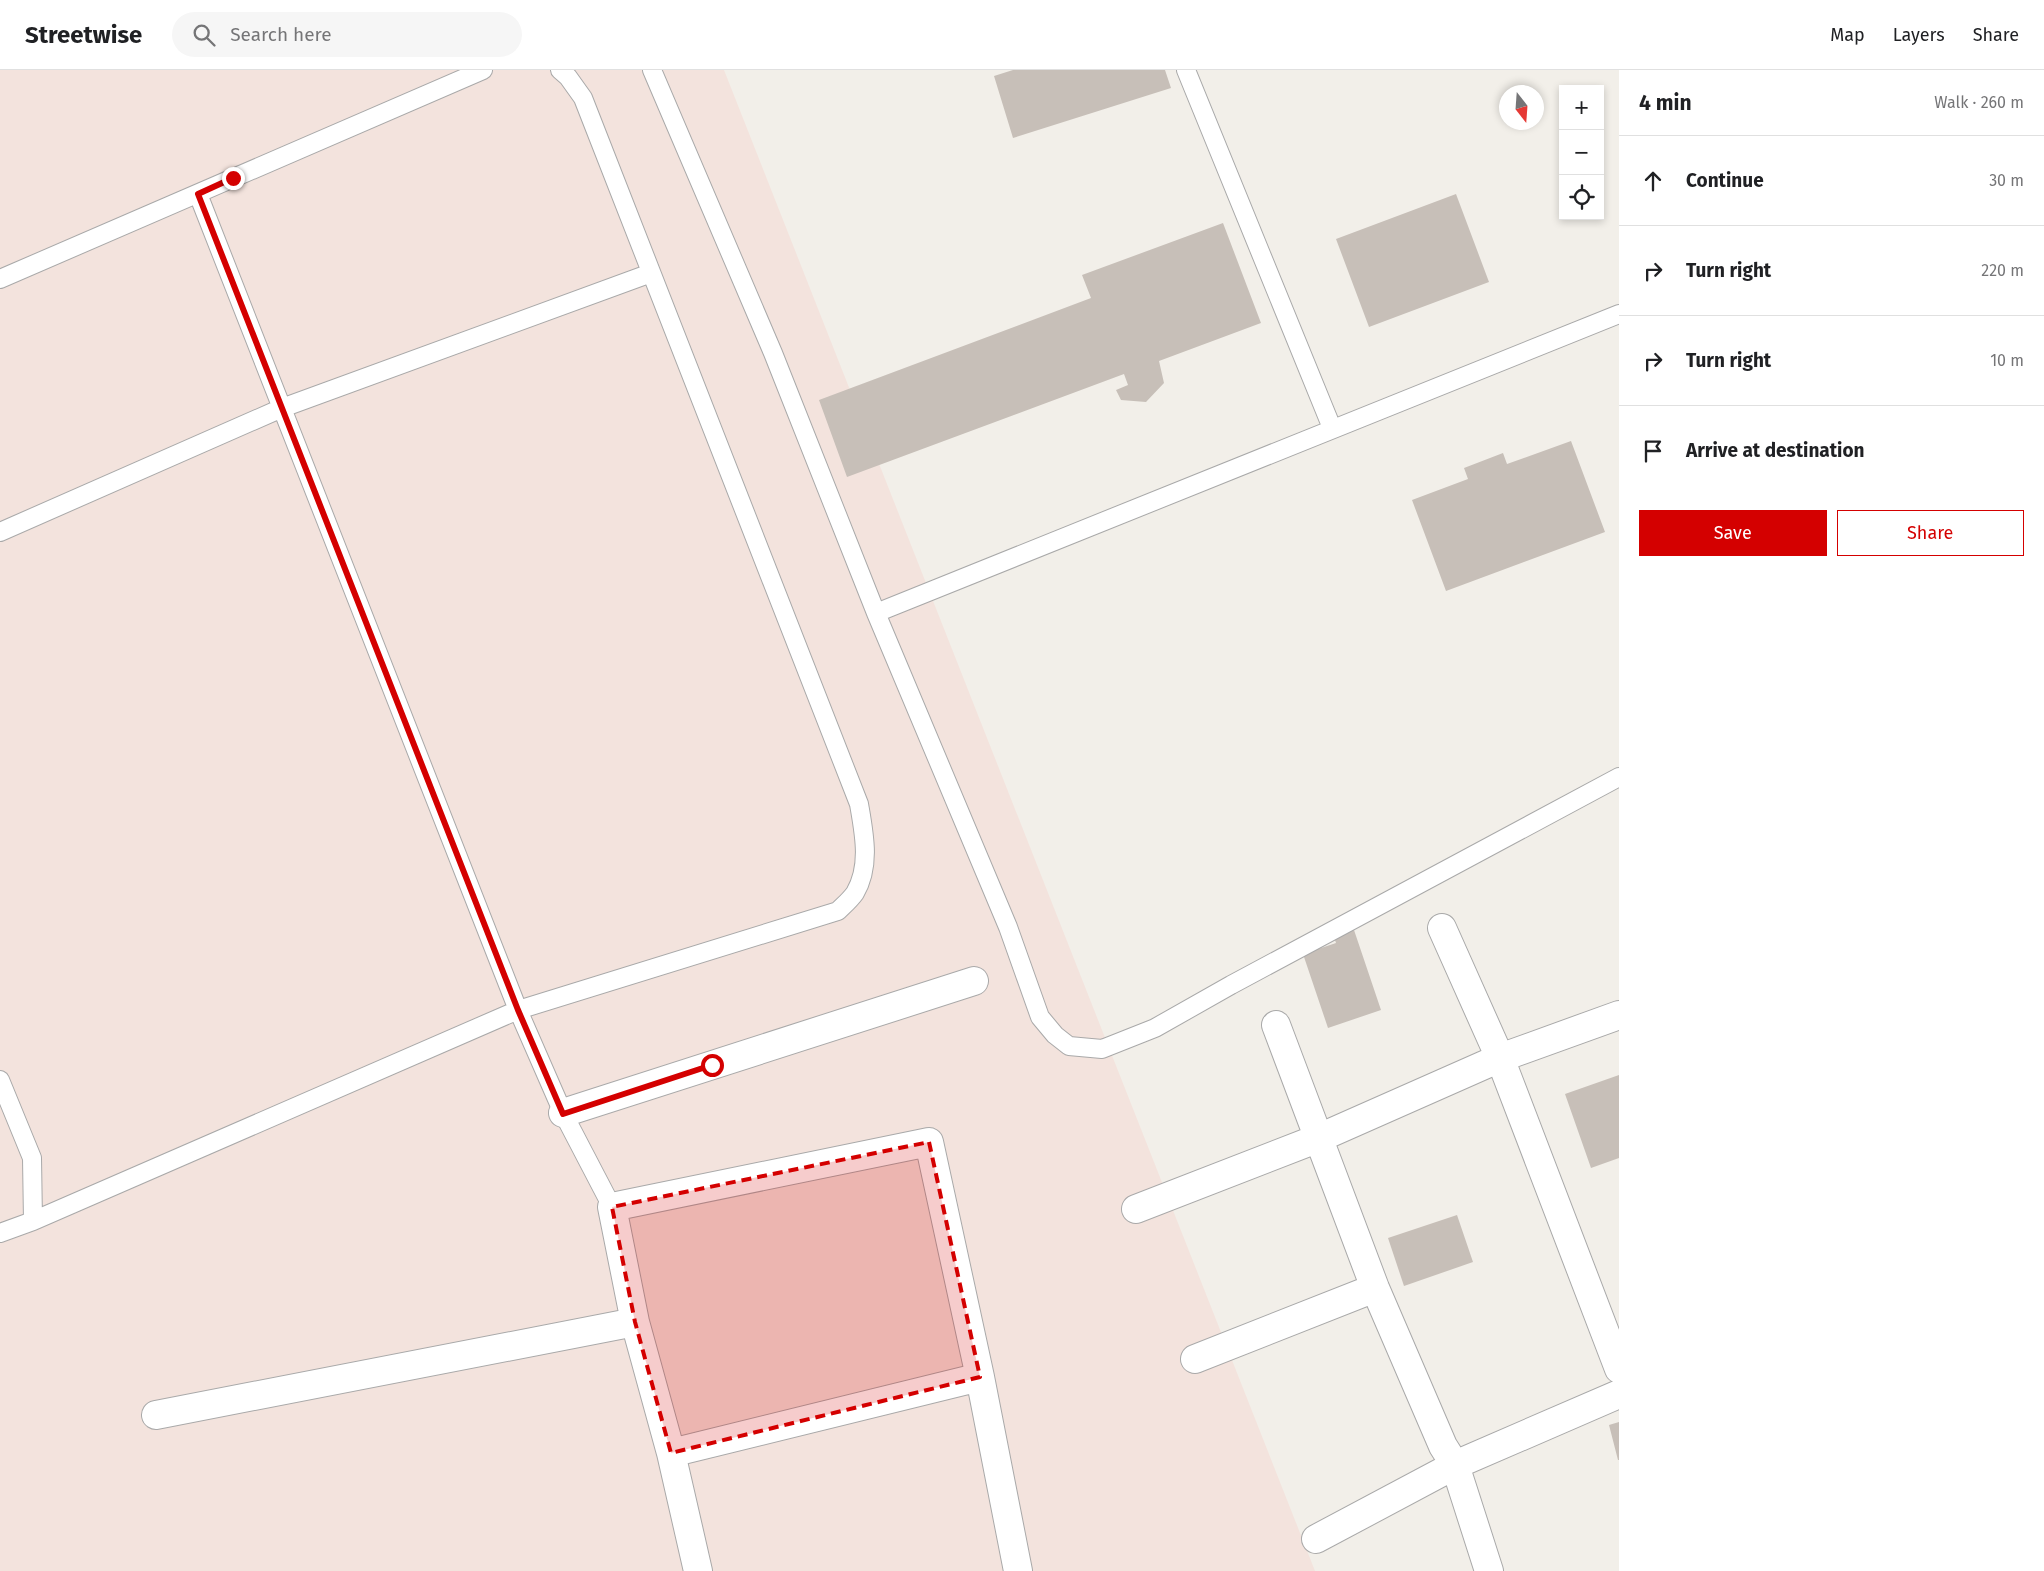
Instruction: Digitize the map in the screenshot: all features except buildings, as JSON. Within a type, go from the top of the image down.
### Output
[{"type":"street","points":[[1442,928],[1500,1058],[1619,1368]]},
{"type":"street","points":[[563,1114],[974,981]]},
{"type":"street","points":[[1136,1209],[1318,1138],[1500,1058],[1619,1015]]},
{"type":"street","points":[[1276,1025],[1375,1288],[1443,1446],[1455,1465],[1489,1571]]},
{"type":"street","points":[[698,1571],[671,1453],[635,1322],[612,1207],[929,1142],[980,1376],[1018,1571]]},
{"type":"street","points":[[1195,1359],[1375,1288]]},
{"type":"street","points":[[156,1415],[635,1322]]},
{"type":"street","points":[[671,1453],[980,1376]]},
{"type":"street","points":[[1316,1539],[1455,1465],[1619,1394]]},
{"type":"lane","points":[[0,279],[483,70]]},
{"type":"lane","points":[[0,1233],[33,1221],[518,1010],[838,911],[854,895],[863,876],[866,840],[859,804],[583,98],[568,77],[560,70]]},
{"type":"lane","points":[[652,70],[773,353],[876,613],[1008,927],[1040,1017],[1055,1035],[1069,1046],[1102,1049],[1155,1028],[1231,985],[1619,777]]},
{"type":"lane","points":[[1186,70],[1332,428]]},
{"type":"lane","points":[[198,194],[518,1010],[563,1114],[612,1207]]},
{"type":"lane","points":[[0,532],[282,408],[651,273]]},
{"type":"lane","points":[[876,613],[1619,314]]},
{"type":"lane","points":[[0,1080],[32,1158],[33,1221]]},
{"type":"highlighted area","points":[[929,1142],[980,1377],[671,1453],[635,1322],[612,1207]]},
{"type":"shaded area","points":[[0,70],[724,70],[1315,1571],[0,1571]]},
{"type":"route","points":[[233,178],[198,194],[518,1010],[563,1114],[712,1065]]}]
